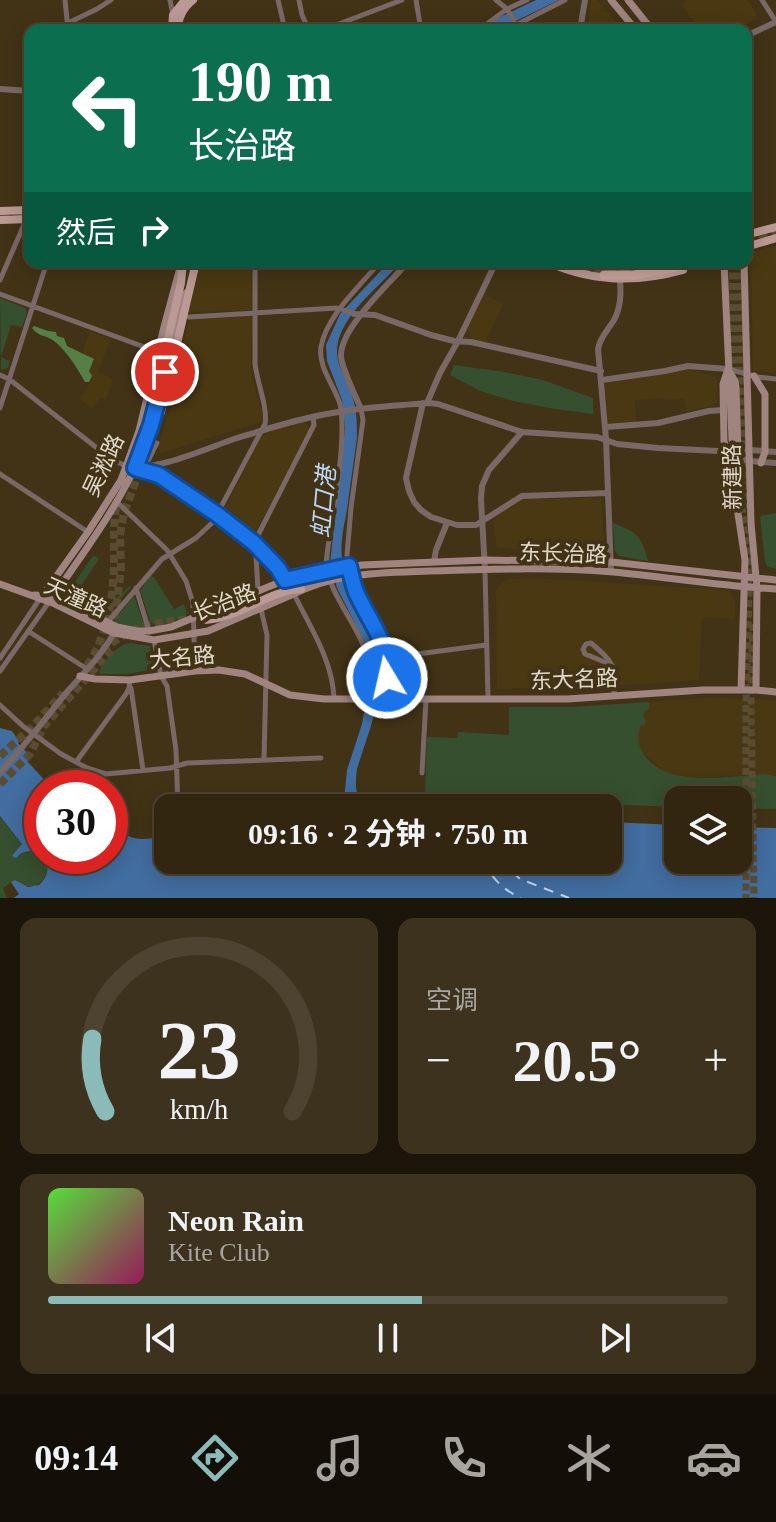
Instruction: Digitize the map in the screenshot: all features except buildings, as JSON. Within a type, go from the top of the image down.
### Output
[{"type":"highway","points":[[604,275],[634,275],[672,268]]},
{"type":"main road","points":[[174,24],[185,0]]},
{"type":"main road","points":[[176,16],[193,0]]},
{"type":"main road","points":[[611,0],[631,24]]},
{"type":"main road","points":[[628,0],[647,24]]},
{"type":"main road","points":[[176,16],[177,24]]},
{"type":"main road","points":[[0,211],[24,215]]},
{"type":"main road","points":[[0,220],[24,217]]},
{"type":"main road","points":[[752,233],[776,227]]},
{"type":"main road","points":[[752,245],[776,238]]},
{"type":"main road","name":"吴淞路","points":[[51,600],[117,502],[130,467],[181,268]]},
{"type":"main road","points":[[155,394],[182,268]]},
{"type":"main road","name":"吴淞路","points":[[41,598],[130,467],[151,425],[181,305],[195,268]]},
{"type":"main road","points":[[562,268],[574,273],[620,280],[686,268]]},
{"type":"main road","name":"新建路","points":[[724,268],[728,369],[723,384],[724,452],[741,525]]},
{"type":"main road","name":"新建路","points":[[744,268],[751,375],[751,523],[757,578],[756,690]]},
{"type":"main road","points":[[161,412],[190,282]]},
{"type":"main road","points":[[728,369],[732,439]]},
{"type":"main road","name":"新建路","points":[[728,369],[736,387],[745,576],[741,690]]},
{"type":"main road","points":[[751,375],[765,394],[765,452],[761,463]]},
{"type":"main road","name":"东长治路","points":[[334,572],[485,560],[611,562],[776,580]]},
{"type":"main road","name":"东长治路","points":[[350,576],[485,570],[611,572],[776,589]]},
{"type":"main road","points":[[243,604],[334,572]]},
{"type":"main road","name":"长治路","points":[[116,630],[154,640],[208,631],[261,609],[334,572]]},
{"type":"main road","name":"长治路","points":[[116,630],[149,631],[171,627],[285,580],[334,572],[350,576]]},
{"type":"main road","name":"天潼路","points":[[0,584],[51,600],[116,630]]},
{"type":"main road","points":[[205,620],[232,615],[275,596],[297,591]]},
{"type":"main road","name":"大名路","points":[[80,676],[130,680],[219,670],[237,672],[298,697],[373,699]]},
{"type":"main road","name":"东大名路","points":[[373,699],[567,699],[692,690],[776,692]]},
{"type":"street","points":[[65,0],[68,24]]},
{"type":"street","points":[[73,24],[111,0]]},
{"type":"street","points":[[170,0],[176,16]]},
{"type":"street","points":[[278,0],[284,24]]},
{"type":"street","points":[[299,0],[306,24]]},
{"type":"street","points":[[339,24],[402,0]]},
{"type":"street","points":[[416,0],[420,24]]},
{"type":"street","points":[[496,0],[514,20]]},
{"type":"street","points":[[488,24],[527,0]]},
{"type":"street","points":[[518,24],[565,0]]},
{"type":"street","points":[[581,24],[585,0]]},
{"type":"street","points":[[752,33],[776,22],[762,0]]},
{"type":"street","points":[[0,89],[24,91]]},
{"type":"street","points":[[0,280],[24,227]]},
{"type":"street","points":[[0,408],[45,268]]},
{"type":"street","points":[[105,626],[150,571],[170,553],[202,534],[218,515],[263,430],[267,416],[256,372],[255,268]]},
{"type":"street","points":[[334,572],[350,576],[378,631],[387,658],[373,699],[366,692],[369,674],[366,651],[334,572],[341,447],[350,410],[341,356],[349,312],[376,268]]},
{"type":"street","points":[[334,572],[347,550],[363,420],[350,410],[323,366],[321,351],[326,333],[401,268]]},
{"type":"street","points":[[493,268],[425,403],[407,470],[411,498],[431,517],[470,526],[522,496],[608,493]]},
{"type":"street","points":[[611,572],[606,427],[599,343],[619,308],[620,280]]},
{"type":"street","points":[[0,294],[158,352]]},
{"type":"street","points":[[189,317],[255,313],[349,312],[375,315],[424,333],[601,371]]},
{"type":"street","points":[[602,380],[688,366],[728,369],[776,379]]},
{"type":"street","points":[[0,375],[111,459],[159,475],[218,515],[254,543],[285,580]]},
{"type":"street","points":[[130,467],[161,463],[313,417],[370,406],[425,403],[438,404],[522,432],[597,437],[621,444],[724,452],[738,454],[750,461],[776,463]]},
{"type":"street","points":[[606,427],[658,423],[723,410]]},
{"type":"street","points":[[258,591],[254,543],[314,425],[313,417]]},
{"type":"street","points":[[488,698],[481,499],[484,479],[489,470],[522,432]]},
{"type":"street","name":"吴淞路","points":[[130,467],[147,462],[157,443]]},
{"type":"street","points":[[738,454],[750,450],[776,452]]},
{"type":"street","points":[[0,474],[88,532]]},
{"type":"street","points":[[117,502],[170,553],[189,589],[193,603],[195,671]]},
{"type":"street","points":[[434,562],[447,523]]},
{"type":"street","points":[[136,588],[149,631]]},
{"type":"street","points":[[297,591],[321,647],[334,699]]},
{"type":"street","name":"吴淞路","points":[[0,658],[41,598]]},
{"type":"street","name":"吴淞路","points":[[0,671],[51,600]]},
{"type":"street","points":[[261,609],[267,635],[264,759]]},
{"type":"street","points":[[0,772],[101,653],[116,630]]},
{"type":"street","points":[[28,631],[87,669]]},
{"type":"street","points":[[154,640],[161,676],[167,686],[178,765],[178,794]]},
{"type":"street","points":[[612,665],[585,654],[583,649],[586,644],[591,643],[612,665],[615,671],[614,697]]},
{"type":"street","points":[[387,658],[486,645]]},
{"type":"street","points":[[76,762],[126,694],[130,680]]},
{"type":"street","points":[[130,680],[143,770]]},
{"type":"street","points":[[422,773],[426,698]]},
{"type":"street","points":[[0,705],[33,734],[76,762],[109,775],[187,763],[321,758]]},
{"type":"shaded area","points":[[591,0],[597,0],[618,24],[588,24]]},
{"type":"shaded area","points":[[687,0],[748,0],[757,19],[746,24],[695,24],[682,5]]},
{"type":"shaded area","points":[[776,245],[776,373],[753,371],[752,253]]},
{"type":"shaded area","points":[[199,268],[251,268],[252,310],[189,312]]},
{"type":"shaded area","points":[[482,293],[503,304],[485,343],[472,340],[466,326]]},
{"type":"shaded area","points":[[249,313],[252,318],[251,367],[262,422],[161,453],[158,449],[183,359],[183,343],[190,318]]},
{"type":"shaded area","points":[[90,331],[111,339],[98,371],[113,379],[106,400],[100,398],[92,409],[80,398],[92,380],[88,371],[94,360],[82,353]]},
{"type":"shaded area","points":[[690,369],[717,377],[717,403],[687,411],[684,399],[635,400],[636,422],[608,423],[604,381]]},
{"type":"shaded area","points":[[305,421],[309,430],[255,533],[247,534],[226,518],[224,511],[264,431]]},
{"type":"shaded area","points":[[601,498],[604,541],[585,542],[584,552],[497,547],[493,521],[508,507],[525,499]]},
{"type":"shaded area","points":[[509,579],[725,590],[735,600],[735,619],[702,617],[699,680],[599,687],[497,689],[496,590]]},
{"type":"shaded area","points":[[714,697],[776,701],[776,776],[686,778],[664,771],[643,754],[638,730],[646,722],[643,715],[649,708],[649,702]]},
{"type":"green space","points":[[0,298],[25,308],[27,313],[22,327],[11,325],[1,357],[10,361],[8,368],[1,370]]},
{"type":"green space","points":[[32,328],[56,332],[57,336],[64,338],[67,346],[94,359],[89,382],[85,382],[58,345],[37,333]]},
{"type":"green space","points":[[454,365],[543,380],[593,398],[593,414],[513,401],[480,391],[450,375]]},
{"type":"green space","points":[[776,513],[776,569],[765,562],[760,516]]},
{"type":"green space","points":[[613,523],[637,536],[648,561],[619,556],[615,551]]},
{"type":"green space","points":[[95,556],[99,559],[82,584],[83,594],[111,603],[131,587],[103,614],[69,594]]},
{"type":"green space","points":[[150,576],[154,577],[174,609],[184,604],[185,616],[159,626],[151,623],[140,591]]},
{"type":"green space","points":[[134,596],[144,624],[143,629],[114,620]]},
{"type":"green space","points":[[129,643],[150,646],[154,669],[128,674],[100,674],[101,667],[111,654]]},
{"type":"green space","points":[[649,702],[649,709],[643,715],[646,721],[644,726],[641,725],[639,740],[644,755],[655,766],[668,773],[700,778],[776,776],[776,809],[752,808],[752,786],[664,786],[664,806],[622,805],[622,794],[425,793],[427,737],[457,738],[458,732],[509,735],[509,707]]},
{"type":"green space","points":[[0,817],[22,844],[18,856],[24,853],[24,874],[46,874],[36,886],[24,886],[15,880],[3,888],[7,898],[0,898]]},
{"type":"water","points":[[536,0],[559,0],[509,24],[490,24]]},
{"type":"water","points":[[383,268],[395,268],[347,321],[337,349],[339,364],[354,404],[357,428],[342,559],[351,589],[374,638],[380,671],[377,704],[357,769],[357,794],[345,794],[347,770],[362,724],[371,672],[370,657],[337,588],[330,563],[345,428],[342,400],[327,361],[326,345],[340,314]]},
{"type":"water","points":[[0,728],[12,731],[31,757],[27,761],[35,770],[24,770],[24,852],[16,858],[12,856],[22,844],[0,816]]},
{"type":"water","points":[[622,823],[664,824],[664,874],[752,874],[752,827],[776,828],[776,898],[14,898],[19,894],[11,882],[15,880],[28,887],[39,885],[46,874],[128,874],[128,836],[154,838],[154,874],[622,874]]},
{"type":"ferry route","points":[[491,874],[521,898]]},
{"type":"ferry route","points":[[514,874],[569,898]]},
{"type":"tunnel","points":[[0,216],[24,213]]},
{"type":"tunnel","points":[[752,240],[776,234]]},
{"type":"tunnel","points":[[579,268],[633,268]]},
{"type":"tunnel","points":[[732,268],[735,376]]},
{"type":"tunnel","points":[[737,268],[747,508]]},
{"type":"tunnel","points":[[123,484],[155,394]]},
{"type":"tunnel","points":[[111,630],[121,569],[120,535],[124,513],[161,412]]},
{"type":"tunnel","points":[[732,439],[736,477]]},
{"type":"tunnel","points":[[740,485],[749,593],[746,898]]},
{"type":"tunnel","points":[[87,666],[100,642],[110,604],[117,501]]},
{"type":"tunnel","points":[[202,617],[243,604]]},
{"type":"tunnel","points":[[102,651],[142,627],[188,619]]},
{"type":"tunnel","points":[[753,624],[754,898]]},
{"type":"tunnel","points":[[0,784],[30,754],[44,726],[111,650]]},
{"type":"tunnel","points":[[0,756],[63,693]]},
{"type":"route","points":[[165,372],[151,425],[135,468],[159,475],[218,515],[254,543],[285,580],[349,566],[358,595],[386,652],[387,678]]},
{"type":"water label","name":"虹口港","points":[[324,502]]}]
